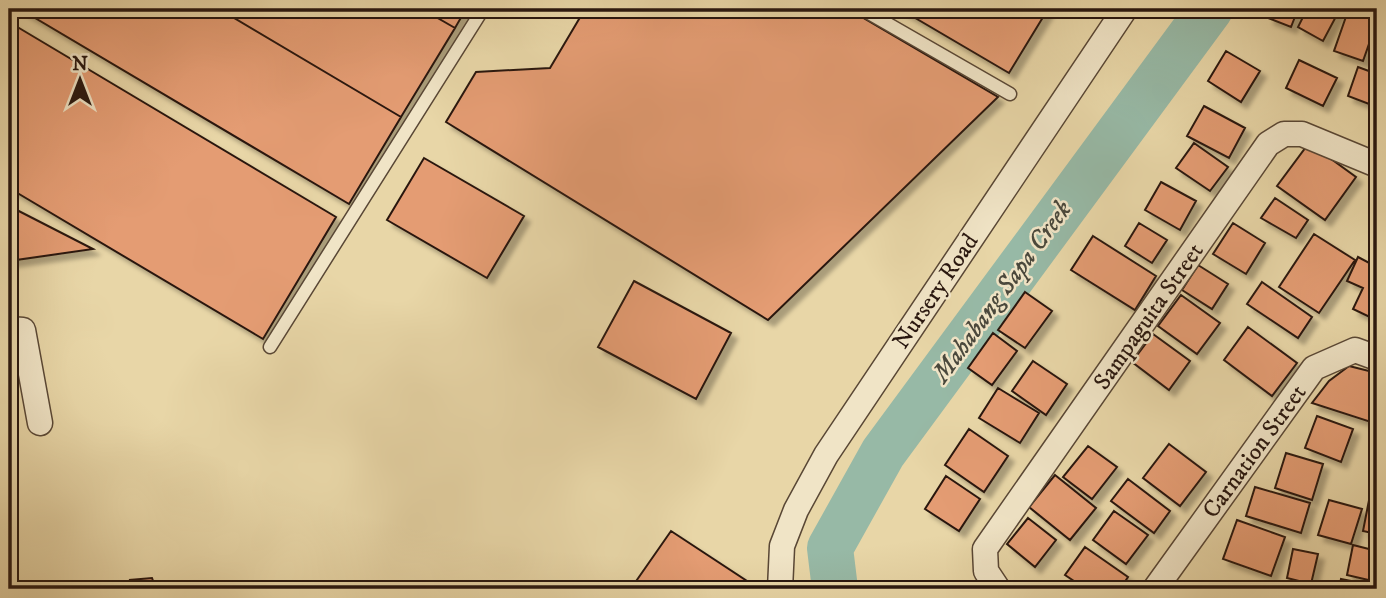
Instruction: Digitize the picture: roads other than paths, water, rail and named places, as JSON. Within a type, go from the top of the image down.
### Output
[{"type":"street","name":"Nursery Road","points":[[780,589],[782,546],[796,510],[827,455],[1125,9]]},
{"type":"street","name":"Sampaguita Street","points":[[999,589],[986,571],[985,550],[1268,145],[1283,134],[1302,134],[1377,165]]},
{"type":"street","points":[[16,329],[40,423]]},
{"type":"street","name":"Carnation Street","points":[[1155,589],[1314,368],[1355,350],[1377,358]]},
{"type":"lane","points":[[270,347],[483,9]]},
{"type":"lane","points":[[862,9],[1010,94]]},
{"type":"waterway","name":"Mahabang Sapa Creek","points":[[835,589],[830,548],[883,453],[1210,9]]}]
